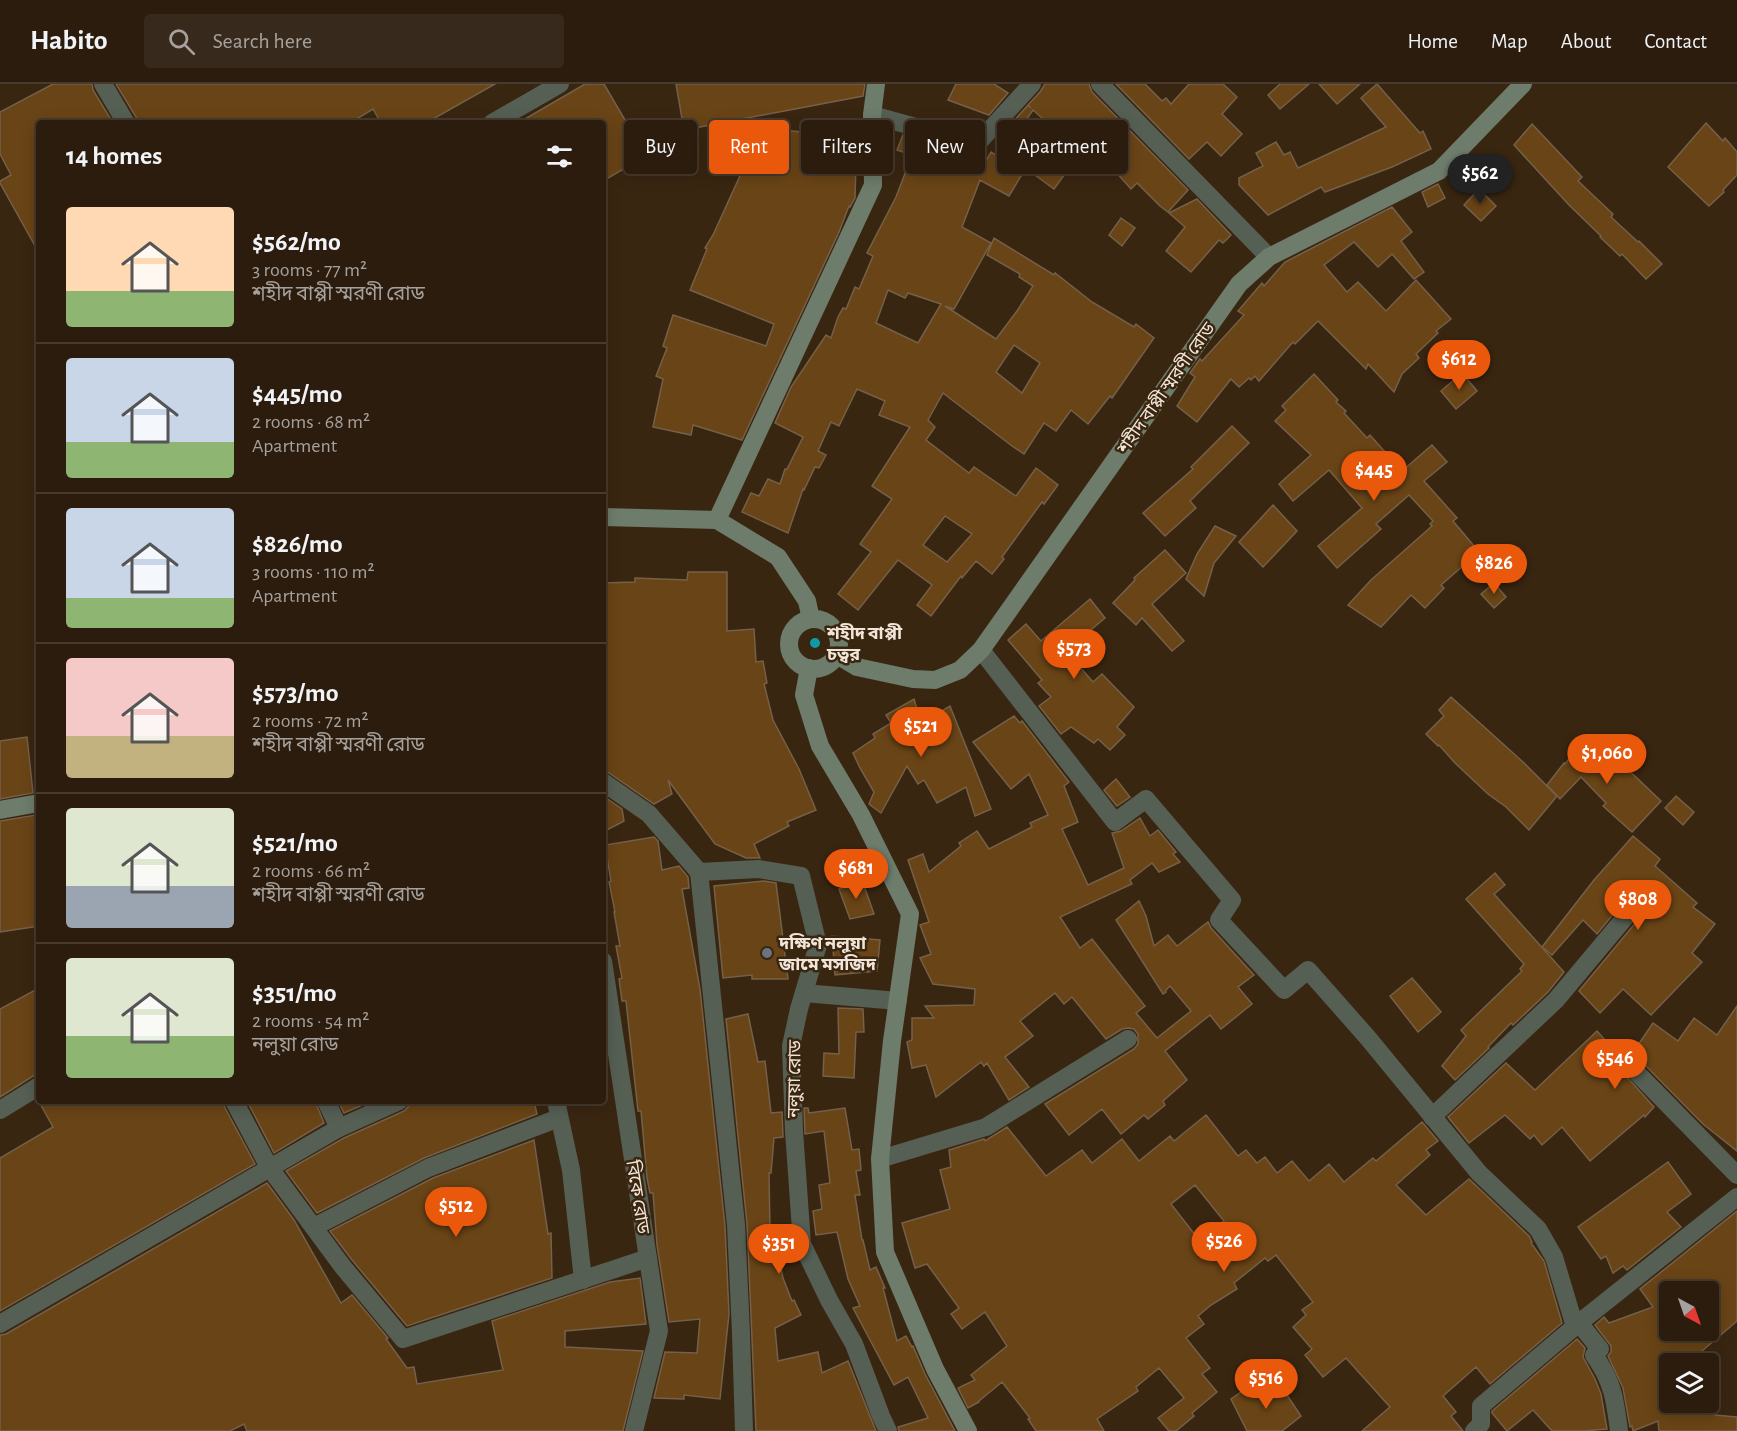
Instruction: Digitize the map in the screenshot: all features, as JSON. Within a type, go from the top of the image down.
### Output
[{"type":"street","points":[[103,84],[124,120]]},
{"type":"street","points":[[497,120],[560,84]]},
{"type":"street","points":[[717,520],[873,185],[872,114],[876,84]]},
{"type":"street","points":[[872,114],[977,144],[1032,84]]},
{"type":"street","points":[[1100,84],[1269,257]]},
{"type":"street","name":"শহীদ বাপ্পী স্মরণী রোড","points":[[837,655],[857,667],[913,679],[934,680],[960,670],[981,650],[1239,284],[1269,257],[1439,171],[1523,84]]},
{"type":"street","points":[[606,517],[717,520],[778,557],[807,601],[811,619]]},
{"type":"street","points":[[811,619],[826,622],[832,626],[837,633],[839,648],[832,662],[825,667],[809,669],[794,659],[789,643],[796,627],[811,619]]},
{"type":"street","points":[[981,650],[1115,822],[1146,799],[1232,900],[1219,920],[1284,990],[1308,970],[1368,1038],[1479,1173],[1538,1229],[1554,1257],[1577,1325],[1600,1349],[1594,1355],[1611,1384],[1619,1431]]},
{"type":"street","points":[[809,669],[804,695],[820,746],[861,815],[910,914],[892,1041],[880,1159],[885,1252],[935,1369],[969,1431]]},
{"type":"street","points":[[606,784],[649,814],[699,872],[736,1225],[744,1431]]},
{"type":"street","points":[[0,810],[36,804]]},
{"type":"street","name":"নলুয়া রোড","points":[[699,872],[758,869],[801,876],[818,945],[791,1046],[802,1244],[829,1300],[854,1344],[888,1431]]},
{"type":"street","points":[[1432,1117],[1556,1000],[1628,914]]},
{"type":"street","name":"বিকে রোড","points":[[606,981],[659,1331],[634,1431]]},
{"type":"street","points":[[804,993],[898,1001]]},
{"type":"street","points":[[880,1159],[986,1127],[1128,1040]]},
{"type":"street","points":[[1638,1074],[1737,1175]]},
{"type":"street","points":[[0,1110],[36,1088]]},
{"type":"street","points":[[236,1104],[269,1167],[343,1267],[404,1339],[648,1258]]},
{"type":"street","points":[[327,1104],[339,1128]]},
{"type":"street","points":[[0,1324],[269,1167],[339,1128],[392,1104]]},
{"type":"street","points":[[314,1227],[428,1168],[557,1109],[571,1170],[583,1280]]},
{"type":"street","points":[[1474,1431],[1481,1424],[1481,1406],[1577,1325],[1737,1197]]},
{"type":"building","points":[[53,84],[92,84],[93,90],[111,120],[36,120],[36,248],[0,183],[11,175],[0,154],[0,112]]},
{"type":"building","points":[[116,84],[495,84],[431,120],[379,120],[373,109],[355,120],[136,120]]},
{"type":"building","points":[[585,84],[604,84],[625,120],[624,169],[606,179],[606,120],[523,120]]},
{"type":"building","points":[[676,84],[865,84],[863,96],[737,120],[709,120],[709,125],[697,128],[697,120],[682,120]]},
{"type":"building","points":[[956,84],[994,84],[1008,93],[989,115],[948,100]]},
{"type":"building","points":[[1045,84],[1089,84],[1092,92],[1119,120],[1044,120],[1033,110],[1026,120],[1015,120]]},
{"type":"building","points":[[1116,84],[1145,84],[1162,101],[1166,98],[1171,104],[1189,84],[1223,84],[1237,97],[1222,114],[1242,134],[1221,156],[1207,142],[1189,159]]},
{"type":"building","points":[[1280,84],[1309,84],[1280,109],[1268,95]]},
{"type":"building","points":[[1319,84],[1360,84],[1337,104]]},
{"type":"building","points":[[1377,84],[1420,133],[1423,131],[1431,149],[1392,167],[1325,192],[1321,187],[1268,215],[1239,185],[1239,178],[1263,166],[1256,153],[1276,142],[1284,155],[1290,152],[1298,168],[1386,127],[1361,98]]},
{"type":"building","points":[[1706,123],[1723,141],[1725,138],[1737,152],[1737,175],[1709,206],[1668,167]]},
{"type":"building","points":[[1532,124],[1582,177],[1578,181],[1613,214],[1611,217],[1662,264],[1646,279],[1622,254],[1620,256],[1600,237],[1514,145]]},
{"type":"building","points":[[1128,129],[1188,190],[1168,212],[1137,183],[1131,189],[1118,174],[1128,174]]},
{"type":"building","points":[[789,131],[801,132],[801,174],[856,174],[855,198],[849,206],[742,440],[693,425],[691,435],[653,427],[663,379],[656,376],[667,348],[663,346],[673,315],[766,346],[774,324],[690,290],[707,249],[705,248],[741,174],[789,174]]},
{"type":"building","points":[[903,135],[905,136],[905,153],[897,150]]},
{"type":"building","points":[[991,152],[997,155],[997,174],[1022,174],[1009,196],[980,180],[962,227],[991,243],[954,309],[945,306],[996,339],[1017,311],[1033,286],[1019,277],[1020,274],[987,255],[994,238],[1054,275],[1055,273],[1092,302],[1134,327],[1136,324],[1154,338],[1112,398],[1110,396],[1088,424],[1071,410],[1056,431],[1044,423],[1024,454],[943,393],[928,420],[935,427],[926,440],[969,473],[974,467],[1016,496],[1036,468],[1058,485],[1044,504],[1042,502],[992,574],[976,561],[962,578],[961,576],[931,616],[917,605],[932,585],[898,560],[858,610],[838,594],[871,552],[860,544],[892,499],[872,486],[910,427],[879,415],[885,401],[857,389],[839,426],[831,422],[818,451],[826,455],[819,468],[815,467],[803,489],[788,533],[742,512],[751,493],[759,496],[768,479],[780,484],[785,469],[803,437],[775,423],[791,387],[826,335],[831,338],[838,317],[843,308],[846,309],[855,287],[859,289],[873,256],[867,253],[896,197],[905,173],[985,174],[985,162]],"holes":[[[888,290],[905,298],[908,293],[941,304],[918,343],[876,323]],[[1014,345],[1040,363],[1022,393],[996,372]],[[945,516],[972,534],[947,562],[923,545]]]},
{"type":"building","points":[[1034,174],[1065,174],[1054,189]]},
{"type":"building","points":[[1438,184],[1445,198],[1428,207],[1422,192]]},
{"type":"building","points":[[1479,189],[1496,206],[1481,221],[1464,205]]},
{"type":"building","points":[[1197,199],[1231,235],[1223,243],[1219,240],[1191,272],[1166,251],[1185,227],[1169,213]]},
{"type":"building","points":[[1392,207],[1412,232],[1401,241],[1424,272],[1414,279],[1392,254],[1378,267],[1354,242],[1324,265],[1347,292],[1358,282],[1386,311],[1416,280],[1451,319],[1436,331],[1438,333],[1416,354],[1419,358],[1402,374],[1394,392],[1368,364],[1366,369],[1318,321],[1295,344],[1293,342],[1259,381],[1255,376],[1239,387],[1231,379],[1197,422],[1177,406],[1195,377],[1190,373],[1200,359],[1202,361],[1244,315],[1238,311],[1262,283],[1264,286],[1285,262]]},
{"type":"building","points":[[1121,218],[1135,228],[1122,246],[1109,235]]},
{"type":"building","points":[[1462,373],[1477,391],[1456,409],[1441,391]]},
{"type":"building","points":[[1314,374],[1338,400],[1336,402],[1346,411],[1344,413],[1367,438],[1370,435],[1402,471],[1432,445],[1447,462],[1424,481],[1457,518],[1453,521],[1479,552],[1441,585],[1444,588],[1425,608],[1411,595],[1381,627],[1348,605],[1371,580],[1432,526],[1430,524],[1433,521],[1409,495],[1376,524],[1381,529],[1337,568],[1318,546],[1362,508],[1329,470],[1293,501],[1279,484],[1311,455],[1275,421],[1286,410],[1282,406]]},
{"type":"building","points":[[1232,426],[1249,443],[1190,501],[1196,508],[1165,536],[1143,513],[1193,469],[1191,467]]},
{"type":"building","points":[[1273,505],[1297,531],[1263,567],[1239,542]]},
{"type":"building","points":[[1215,526],[1236,536],[1214,563],[1204,596],[1186,579],[1197,554]]},
{"type":"building","points":[[1165,550],[1186,573],[1152,604],[1184,641],[1172,651],[1142,618],[1136,625],[1113,603],[1135,580],[1134,578]]},
{"type":"building","points":[[688,572],[727,572],[727,631],[754,629],[756,662],[763,661],[767,683],[764,684],[773,720],[799,769],[816,810],[787,822],[789,826],[754,844],[760,858],[746,858],[715,844],[668,780],[672,794],[654,804],[606,772],[606,583],[635,582],[635,578],[687,580]]},
{"type":"building","points":[[1494,583],[1506,597],[1494,608],[1481,594]]},
{"type":"building","points":[[1090,599],[1105,618],[1066,651],[1093,682],[1102,674],[1134,707],[1117,727],[1125,735],[1110,750],[1098,739],[1094,743],[1071,727],[1061,734],[1039,706],[1051,697],[1038,683],[1042,680],[1008,640],[1026,624],[1041,641]]},
{"type":"building","points":[[1451,697],[1557,796],[1529,830],[1426,734],[1444,716],[1439,710]]},
{"type":"building","points":[[914,699],[921,723],[950,706],[991,809],[975,816],[966,787],[937,803],[924,780],[918,784],[907,766],[881,813],[869,804],[874,792],[853,753],[875,738],[873,734],[891,723],[886,715]]},
{"type":"building","points":[[1014,716],[1020,723],[1022,721],[1069,782],[1064,786],[1078,822],[1062,829],[1088,885],[1124,868],[1112,833],[1121,831],[1140,818],[1150,836],[1158,830],[1176,852],[1173,854],[1180,862],[1159,872],[1152,863],[1130,880],[1132,884],[1060,917],[1080,948],[1092,939],[1145,1006],[1136,1013],[1157,1038],[1191,1011],[1170,986],[1163,994],[1116,920],[1139,901],[1146,916],[1154,946],[1168,935],[1177,946],[1208,922],[1254,975],[1238,987],[1252,1004],[1221,1029],[1210,1015],[1165,1051],[1187,1080],[1163,1101],[1165,1105],[1148,1119],[1144,1115],[1121,1134],[1102,1109],[1069,1135],[1045,1104],[1134,1049],[1138,1044],[1138,1034],[1134,1029],[1128,1028],[1106,1039],[1072,997],[1064,1004],[1055,993],[1020,1021],[1033,1036],[1005,1057],[1029,1087],[1009,1100],[987,1063],[984,1066],[981,1062],[936,1097],[926,1065],[912,1068],[907,1042],[912,1040],[912,1018],[934,1018],[925,1006],[974,1005],[975,989],[933,984],[920,958],[931,954],[920,925],[929,922],[908,860],[923,854],[929,872],[961,846],[959,843],[977,831],[989,849],[1032,827],[1030,823],[1048,815],[1029,774],[1011,789],[973,742]]},
{"type":"building","points":[[27,737],[33,793],[0,799],[0,741]]},
{"type":"building","points":[[1580,745],[1593,754],[1599,746],[1618,760],[1661,801],[1632,832],[1603,806],[1606,803],[1581,777],[1560,799],[1547,785]]},
{"type":"building","points":[[1116,779],[1130,797],[1117,806],[1104,790]]},
{"type":"building","points":[[1676,796],[1694,812],[1683,825],[1665,808]]},
{"type":"building","points":[[606,798],[622,809],[624,821],[606,830]]},
{"type":"building","points":[[36,815],[36,926],[0,932],[0,821]]},
{"type":"building","points":[[1633,836],[1660,859],[1655,866],[1697,903],[1693,907],[1715,924],[1692,953],[1702,962],[1651,1015],[1623,989],[1600,1013],[1579,991],[1637,921],[1639,915],[1636,906],[1629,903],[1620,906],[1597,934],[1583,920],[1552,955],[1542,947],[1594,880]]},
{"type":"building","points":[[654,837],[658,841],[662,870],[679,866],[688,877],[689,888],[682,889],[700,989],[725,1226],[729,1314],[720,1399],[684,1395],[684,1399],[654,1398],[665,1352],[697,1353],[700,1319],[669,1322],[657,1245],[653,1193],[650,1193],[647,1178],[641,1111],[638,1111],[626,1001],[622,1001],[619,979],[622,978],[616,946],[620,946],[609,882],[611,881],[606,845]]},
{"type":"building","points":[[1495,873],[1505,885],[1494,894],[1564,972],[1548,992],[1513,1025],[1511,1023],[1489,1048],[1455,1080],[1442,1066],[1466,1036],[1461,1030],[1522,971],[1520,969],[1524,964],[1466,899]]},
{"type":"building","points":[[862,880],[874,914],[850,919],[839,889]]},
{"type":"building","points":[[764,881],[776,883],[788,979],[752,979],[752,975],[723,978],[714,886]]},
{"type":"building","points":[[832,936],[880,940],[877,971],[835,975]]},
{"type":"building","points":[[1412,978],[1441,1012],[1418,1032],[1390,996]]},
{"type":"building","points":[[36,990],[36,1076],[0,1097],[0,1009]]},
{"type":"building","points":[[1737,1006],[1737,1151],[1703,1124],[1646,1066],[1640,1063],[1630,1066],[1627,1077],[1654,1107],[1645,1117],[1644,1115],[1590,1161],[1562,1127],[1542,1145],[1534,1135],[1530,1139],[1505,1115],[1469,1143],[1448,1117],[1506,1063],[1535,1090],[1597,1031],[1616,1050],[1625,1064],[1653,1023],[1678,1041],[1694,1018],[1717,1035]]},
{"type":"building","points":[[838,1008],[863,1009],[864,1032],[856,1032],[854,1078],[823,1076],[824,1053],[839,1054]]},
{"type":"building","points":[[748,1014],[758,1062],[765,1061],[771,1113],[782,1112],[783,1137],[774,1138],[771,1173],[769,1173],[773,1260],[779,1258],[783,1278],[792,1301],[794,1300],[801,1315],[775,1328],[778,1361],[818,1352],[822,1373],[848,1361],[876,1431],[756,1431],[747,1224],[726,1019]]},
{"type":"building","points":[[40,1104],[224,1104],[255,1164],[0,1311],[0,1158],[53,1127]]},
{"type":"building","points":[[249,1104],[316,1104],[324,1123],[274,1153]]},
{"type":"building","points":[[340,1104],[365,1104],[344,1113]]},
{"type":"building","points":[[409,1104],[535,1104],[537,1114],[424,1158],[317,1213],[286,1171],[344,1138],[404,1111]]},
{"type":"building","points":[[804,1108],[808,1108],[809,1113],[845,1108],[852,1150],[859,1149],[861,1170],[856,1171],[860,1195],[855,1195],[862,1240],[870,1270],[876,1267],[885,1288],[883,1288],[897,1341],[906,1336],[913,1346],[955,1431],[899,1431],[898,1427],[928,1418],[908,1377],[894,1385],[853,1308],[860,1306],[848,1279],[837,1232],[816,1235],[813,1211],[822,1209],[819,1185],[830,1183],[824,1131],[805,1134]]},
{"type":"building","points":[[1206,1115],[1238,1156],[1246,1150],[1257,1163],[1265,1157],[1277,1173],[1292,1161],[1309,1181],[1329,1164],[1344,1182],[1373,1158],[1376,1161],[1422,1122],[1438,1141],[1426,1150],[1430,1155],[1396,1185],[1426,1215],[1469,1179],[1529,1236],[1531,1243],[1544,1261],[1562,1323],[1490,1384],[1476,1367],[1443,1396],[1456,1412],[1451,1416],[1463,1431],[1362,1431],[1390,1407],[1346,1358],[1323,1377],[1305,1355],[1312,1349],[1293,1327],[1306,1315],[1302,1310],[1313,1302],[1276,1255],[1268,1261],[1265,1258],[1234,1283],[1237,1289],[1198,1316],[1204,1324],[1186,1338],[1210,1368],[1202,1374],[1217,1392],[1192,1413],[1194,1416],[1176,1431],[1169,1431],[1158,1418],[1184,1398],[1159,1368],[1136,1387],[1138,1391],[1097,1419],[1104,1431],[1036,1431],[1028,1419],[1030,1418],[1002,1382],[979,1402],[968,1408],[958,1388],[975,1380],[971,1375],[1007,1346],[985,1312],[962,1329],[951,1314],[959,1308],[927,1264],[915,1268],[902,1223],[950,1209],[940,1170],[951,1167],[949,1150],[984,1139],[985,1141],[1007,1127],[1046,1176],[1082,1150],[1092,1163],[1122,1139],[1139,1161],[1170,1136],[1174,1141]],"holes":[[[1195,1185],[1224,1221],[1199,1240],[1171,1204]]]},
{"type":"building","points":[[534,1140],[548,1234],[551,1233],[552,1278],[407,1326],[330,1231],[433,1178]]},
{"type":"building","points":[[1668,1162],[1691,1194],[1667,1212],[1681,1227],[1627,1270],[1623,1266],[1613,1273],[1606,1256],[1601,1259],[1578,1227]]},
{"type":"building","points":[[267,1183],[294,1220],[341,1303],[352,1295],[388,1338],[386,1339],[407,1368],[414,1367],[417,1384],[503,1370],[492,1321],[610,1282],[640,1278],[646,1324],[565,1331],[565,1347],[643,1351],[623,1431],[247,1431],[244,1424],[230,1431],[0,1431],[0,1335],[6,1334]]},
{"type":"building","points":[[1737,1211],[1737,1321],[1719,1336],[1719,1281],[1659,1281],[1659,1341],[1714,1341],[1702,1353],[1659,1353],[1659,1413],[1715,1413],[1715,1415],[1737,1417],[1737,1431],[1659,1431],[1658,1421],[1633,1431],[1632,1426],[1630,1427],[1623,1388],[1608,1356],[1611,1346],[1595,1325],[1604,1317],[1609,1323],[1653,1307],[1640,1289]]},
{"type":"building","points":[[1577,1339],[1585,1348],[1583,1357],[1601,1394],[1607,1429],[1552,1431],[1533,1410],[1507,1431],[1492,1411]]},
{"type":"building","points":[[1279,1383],[1301,1416],[1282,1431],[1247,1431],[1231,1399],[1251,1385],[1261,1397]]},
{"type":"place","name":"শহীদ বাপ্পী চত্বর","points":[[815,643]]},
{"type":"place","name":"দক্ষিণ নলুয়া জামে মসজিদ","points":[[767,953]]}]
